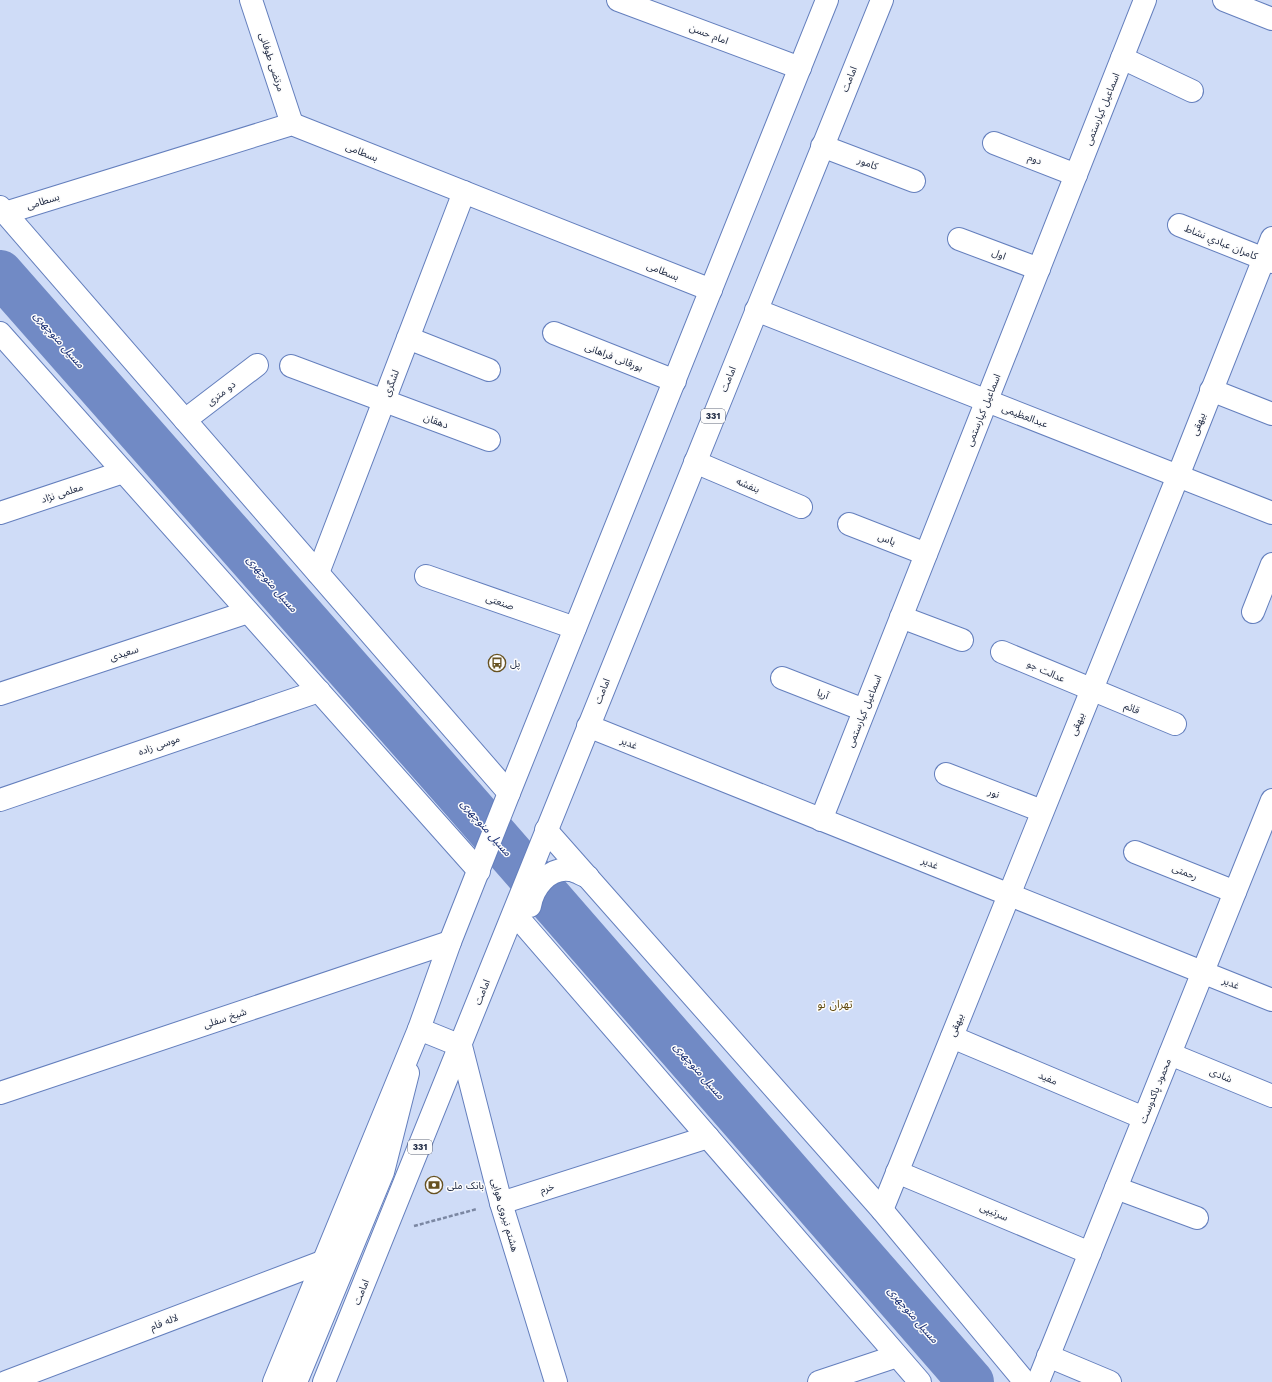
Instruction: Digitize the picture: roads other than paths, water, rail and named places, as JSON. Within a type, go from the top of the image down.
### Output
[{"type":"street","name":"مرتضی طوفانی","points":[[251,0],[292,124]]},
{"type":"street","name":"امام حسن","points":[[618,0],[800,68]]},
{"type":"street","points":[[274,1382],[419,1029],[450,942],[827,0]]},
{"type":"street","name":"امامت","points":[[324,1382],[461,1046],[520,914],[546,831],[882,0]]},
{"type":"street","name":"اسماعیل کیارستمی","points":[[821,820],[1145,0]]},
{"type":"street","points":[[1224,0],[1272,19]]},
{"type":"street","points":[[1122,58],[1192,91]]},
{"type":"street","name":"بسطامی","points":[[2,210],[292,124],[711,290]]},
{"type":"street","name":"دوم","points":[[994,143],[1076,175]]},
{"type":"street","name":"کامور","points":[[822,146],[914,181]]},
{"type":"street","name":"لشگری","points":[[318,573],[464,192]]},
{"type":"street","points":[[2,210],[509,794]]},
{"type":"street","name":"كامران عبادي نشاط","points":[[1179,225],[1268,260]]},
{"type":"street","name":"بیهقی","points":[[882,1210],[1090,691],[1178,476],[1211,390],[1268,260],[1272,238]]},
{"type":"street","name":"اول","points":[[959,239],[1039,269]]},
{"type":"street","name":"عبدالعظیمی","points":[[756,310],[1272,513]]},
{"type":"street","points":[[0,333],[479,870]]},
{"type":"street","name":"بورقانی فراهانی","points":[[554,333],[675,381]]},
{"type":"street","points":[[408,338],[489,370]]},
{"type":"street","name":"دو متری","points":[[185,420],[257,365]]},
{"type":"street","name":"دهقان","points":[[291,366],[489,440]]},
{"type":"street","points":[[1211,390],[1272,414]]},
{"type":"street","name":"بنفشه","points":[[695,462],[801,507]]},
{"type":"street","name":"معلمی نژاد","points":[[0,513],[123,472]]},
{"type":"street","name":"یاس","points":[[849,524],[926,554]]},
{"type":"street","points":[[1253,612],[1272,564]]},
{"type":"street","name":"صنعتی","points":[[426,576],[575,628]]},
{"type":"street","name":"سعیدی","points":[[0,694],[248,612]]},
{"type":"street","points":[[901,617],[962,640]]},
{"type":"street","name":"عدالت جو","points":[[1002,652],[1090,691]]},
{"type":"street","name":"آریا","points":[[782,678],[864,710]]},
{"type":"street","name":"موسی زاده","points":[[0,800],[319,691]]},
{"type":"street","name":"قائم","points":[[1090,691],[1175,724]]},
{"type":"street","name":"غدیر","points":[[588,726],[1272,1000]]},
{"type":"street","name":"نور","points":[[946,774],[1042,811]]},
{"type":"street","name":"محمود پاکدوست","points":[[1038,1382],[1272,800]]},
{"type":"street","points":[[546,831],[882,1210],[1025,1382]]},
{"type":"street","name":"رحمتی","points":[[1135,852],[1235,892]]},
{"type":"street","points":[[588,877],[570,870],[558,871],[546,877],[535,889],[530,905],[520,914],[540,943],[920,1382]]},
{"type":"street","name":"شیخ سفلی","points":[[0,1093],[450,942]]},
{"type":"street","points":[[419,1029],[461,1046]]},
{"type":"street","points":[[296,1382],[384,1172],[419,1029]]},
{"type":"street","name":"مفید","points":[[952,1037],[1144,1118]]},
{"type":"street","name":"هشتم نیروی هوایی","points":[[461,1046],[500,1203],[556,1382]]},
{"type":"street","name":"شادی","points":[[1170,1054],[1272,1096]]},
{"type":"street","name":"خرم","points":[[500,1203],[708,1137]]},
{"type":"street","name":"سرتیپی","points":[[897,1172],[1090,1253]]},
{"type":"street","points":[[1116,1188],[1197,1218]]},
{"type":"street","name":"لاله فام","points":[[6,1382],[47,1375],[322,1262]]},
{"type":"street","points":[[819,1382],[897,1356]]},
{"type":"street","points":[[1048,1356],[1110,1382]]},
{"type":"waterway","name":"مسیل منوچهری","points":[[0,273],[462,798],[971,1382]]},
{"type":"place","name":"پل","points":[[497,663]]},
{"type":"place","name":"بانک ملی","points":[[434,1185]]},
{"type":"district","name":"تهران نو","points":[[835,1004]]}]
